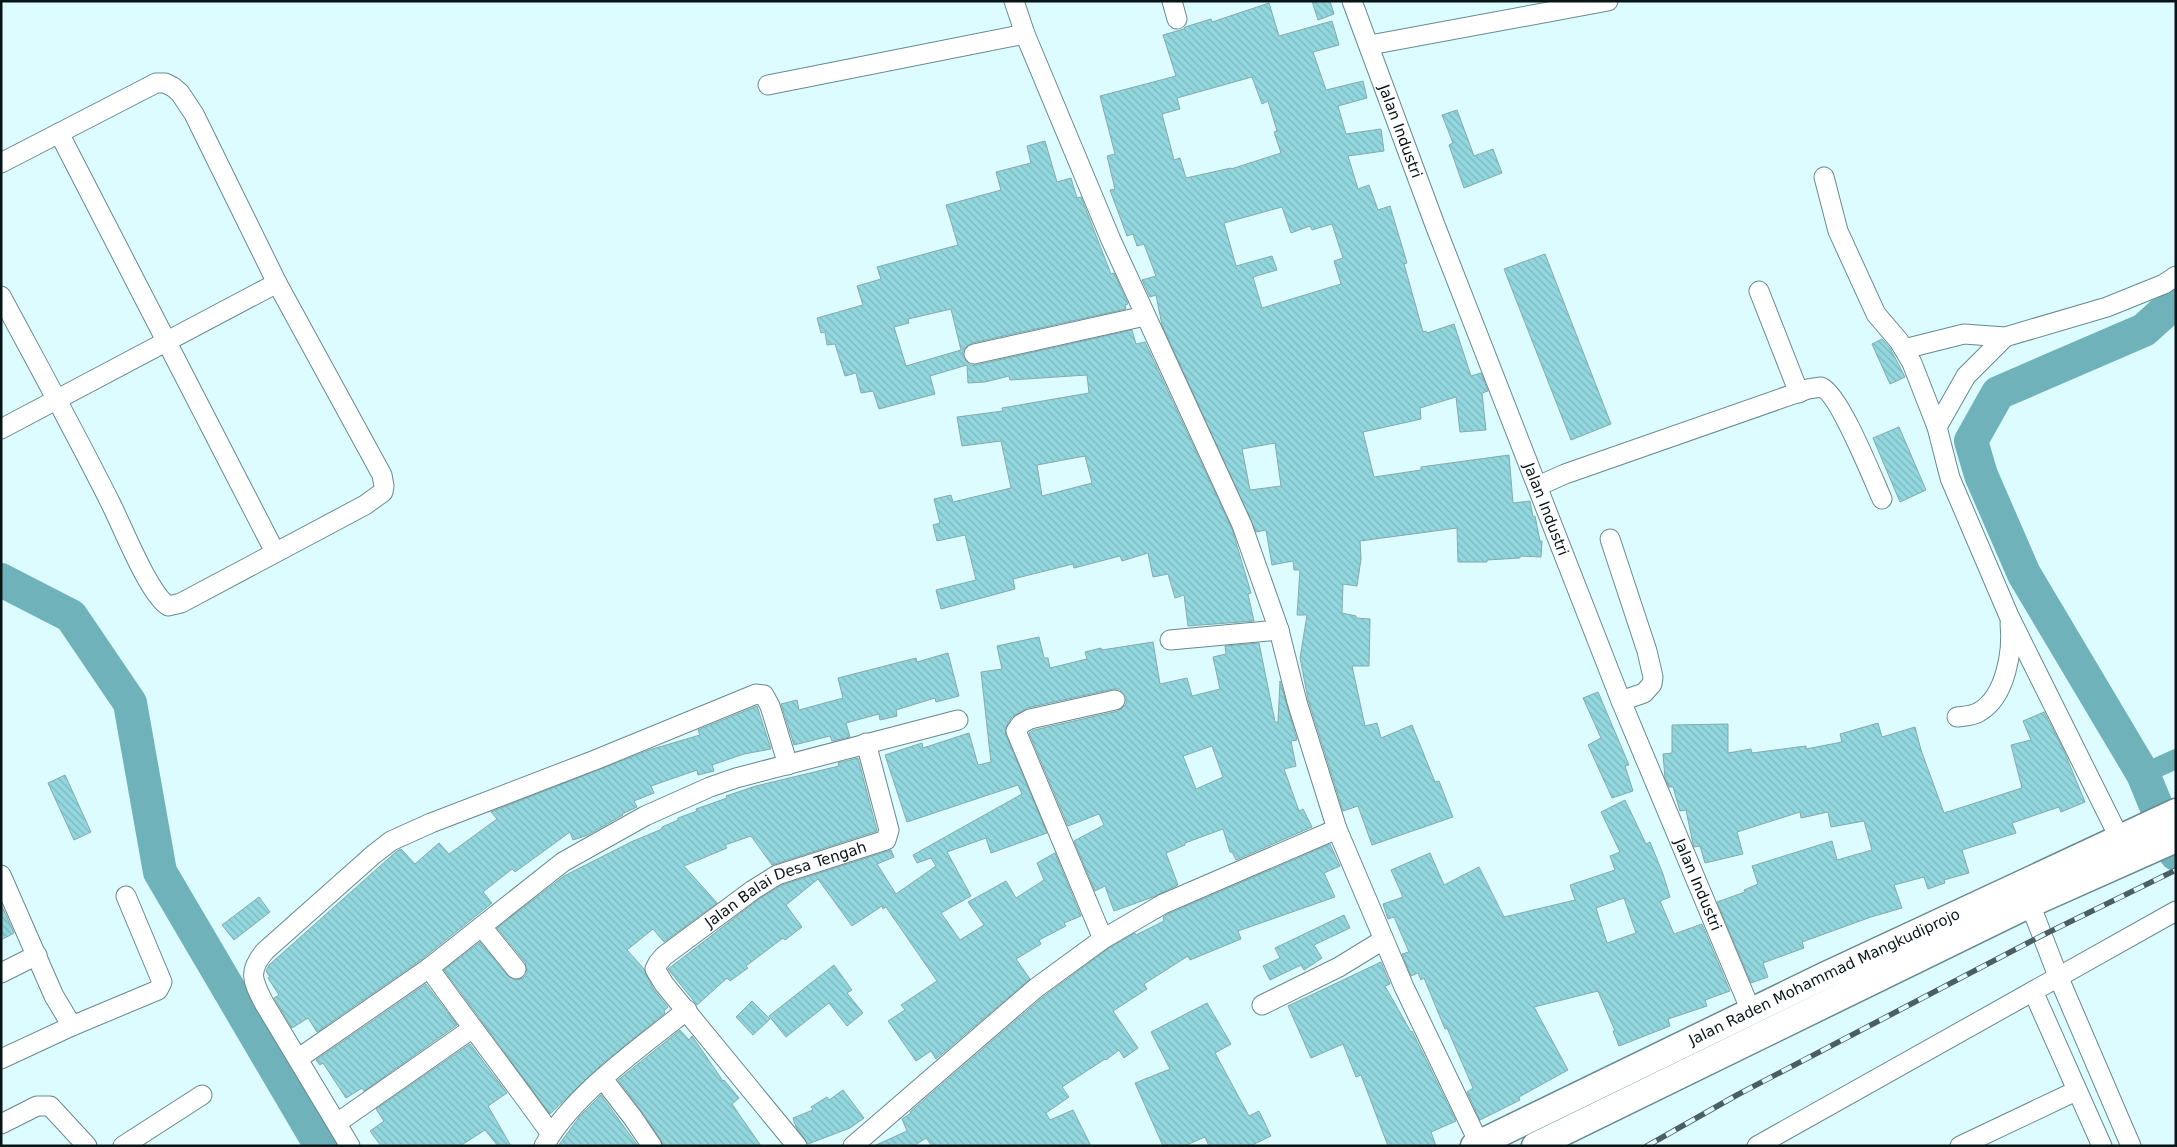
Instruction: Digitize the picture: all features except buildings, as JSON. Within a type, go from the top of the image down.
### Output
[{"type":"highway","name":"Jalan Raden Mohammad Mangkudiprojo","points":[[1476,1145],[1751,1011],[2176,812]]},
{"type":"highway","name":"Jalan Raden Mohammad Mangkudiprojo","points":[[1535,1146],[2030,904],[2176,839]]},
{"type":"street","points":[[1014,1],[1025,34],[1078,163],[1145,316],[1242,525],[1279,630],[1296,702],[1337,829],[1383,940],[1476,1145]]},
{"type":"street","name":"Jalan Industri","points":[[1352,1],[1370,45],[1435,225],[1621,701],[1751,1011]]},
{"type":"street","points":[[1370,45],[1608,1]]},
{"type":"street","points":[[768,85],[1025,34]]},
{"type":"street","points":[[1,163],[156,83],[165,83],[173,87],[187,103],[203,129],[277,282],[382,475],[384,486],[381,495],[181,603],[168,606],[160,599],[151,585],[57,400],[1,296]]},
{"type":"street","points":[[59,133],[275,552]]},
{"type":"street","points":[[1824,176],[1838,232],[1876,314],[1904,349],[1912,363],[1937,427],[1950,478],[2009,616],[2126,834]]},
{"type":"street","points":[[1904,349],[1964,334],[2005,337],[2107,307],[2164,284],[2176,276]]},
{"type":"street","points":[[1,430],[277,282]]},
{"type":"street","points":[[1759,292],[1799,393]]},
{"type":"street","points":[[974,354],[1145,316]]},
{"type":"street","points":[[1937,427],[1966,376],[2005,337]]},
{"type":"street","points":[[1538,486],[1565,474],[1799,393],[1824,387],[1843,414],[1882,499]]},
{"type":"street","points":[[1610,539],[1647,651],[1653,677],[1652,684],[1647,691],[1621,701]]},
{"type":"street","points":[[1956,717],[1977,713],[1992,701],[1998,691],[2010,658],[2012,638],[2009,616]]},
{"type":"street","points":[[1170,640],[1279,630]]},
{"type":"street","points":[[350,1146],[256,987],[253,974],[255,964],[264,952],[298,922],[391,841],[431,823],[595,760],[756,694],[764,695],[770,706],[788,764]]},
{"type":"street","points":[[1103,939],[1016,731],[1021,724],[1030,719],[1115,700]]},
{"type":"street","points":[[299,1058],[429,968],[546,874],[645,816],[710,787],[788,764],[958,720]]},
{"type":"street","name":"Jalan Balai Desa Tengah","points":[[687,1010],[657,974],[656,965],[664,956],[776,875],[879,844],[888,839],[890,834],[888,825],[866,743]]},
{"type":"street","points":[[853,1146],[1036,988],[1103,939],[1163,904],[1337,829]]},
{"type":"street","points":[[1,875],[54,996],[72,1026]]},
{"type":"street","points":[[1,1059],[72,1026],[158,990],[162,982],[126,896]]},
{"type":"street","points":[[2030,904],[2058,976],[2131,1146]]},
{"type":"street","points":[[1757,1146],[2174,912]]},
{"type":"street","points":[[482,927],[516,970]]},
{"type":"street","points":[[1262,1005],[1340,967],[1383,940]]},
{"type":"street","points":[[1,973],[37,955]]},
{"type":"street","points":[[429,968],[472,1028],[494,1054],[547,1140],[570,1110],[603,1079],[687,1010],[797,1146]]},
{"type":"street","points":[[2033,991],[2102,1146]]},
{"type":"street","points":[[337,1123],[472,1028]]},
{"type":"street","points":[[603,1079],[634,1118],[652,1146]]},
{"type":"street","points":[[1960,1146],[2076,1091]]},
{"type":"street","points":[[123,1146],[202,1095]]},
{"type":"street","points":[[1,1124],[37,1106],[50,1106],[87,1146]]},
{"type":"waterway","points":[[2176,301],[2144,330],[1998,393],[1971,441],[1981,475],[2024,574],[2143,774],[2176,854]]},
{"type":"waterway","points":[[1,580],[71,616],[130,703],[160,872],[321,1146]]},
{"type":"waterway","points":[[2143,774],[2176,759]]},
{"type":"railway","points":[[1647,1146],[1737,1095],[2043,935],[2176,870]]}]
